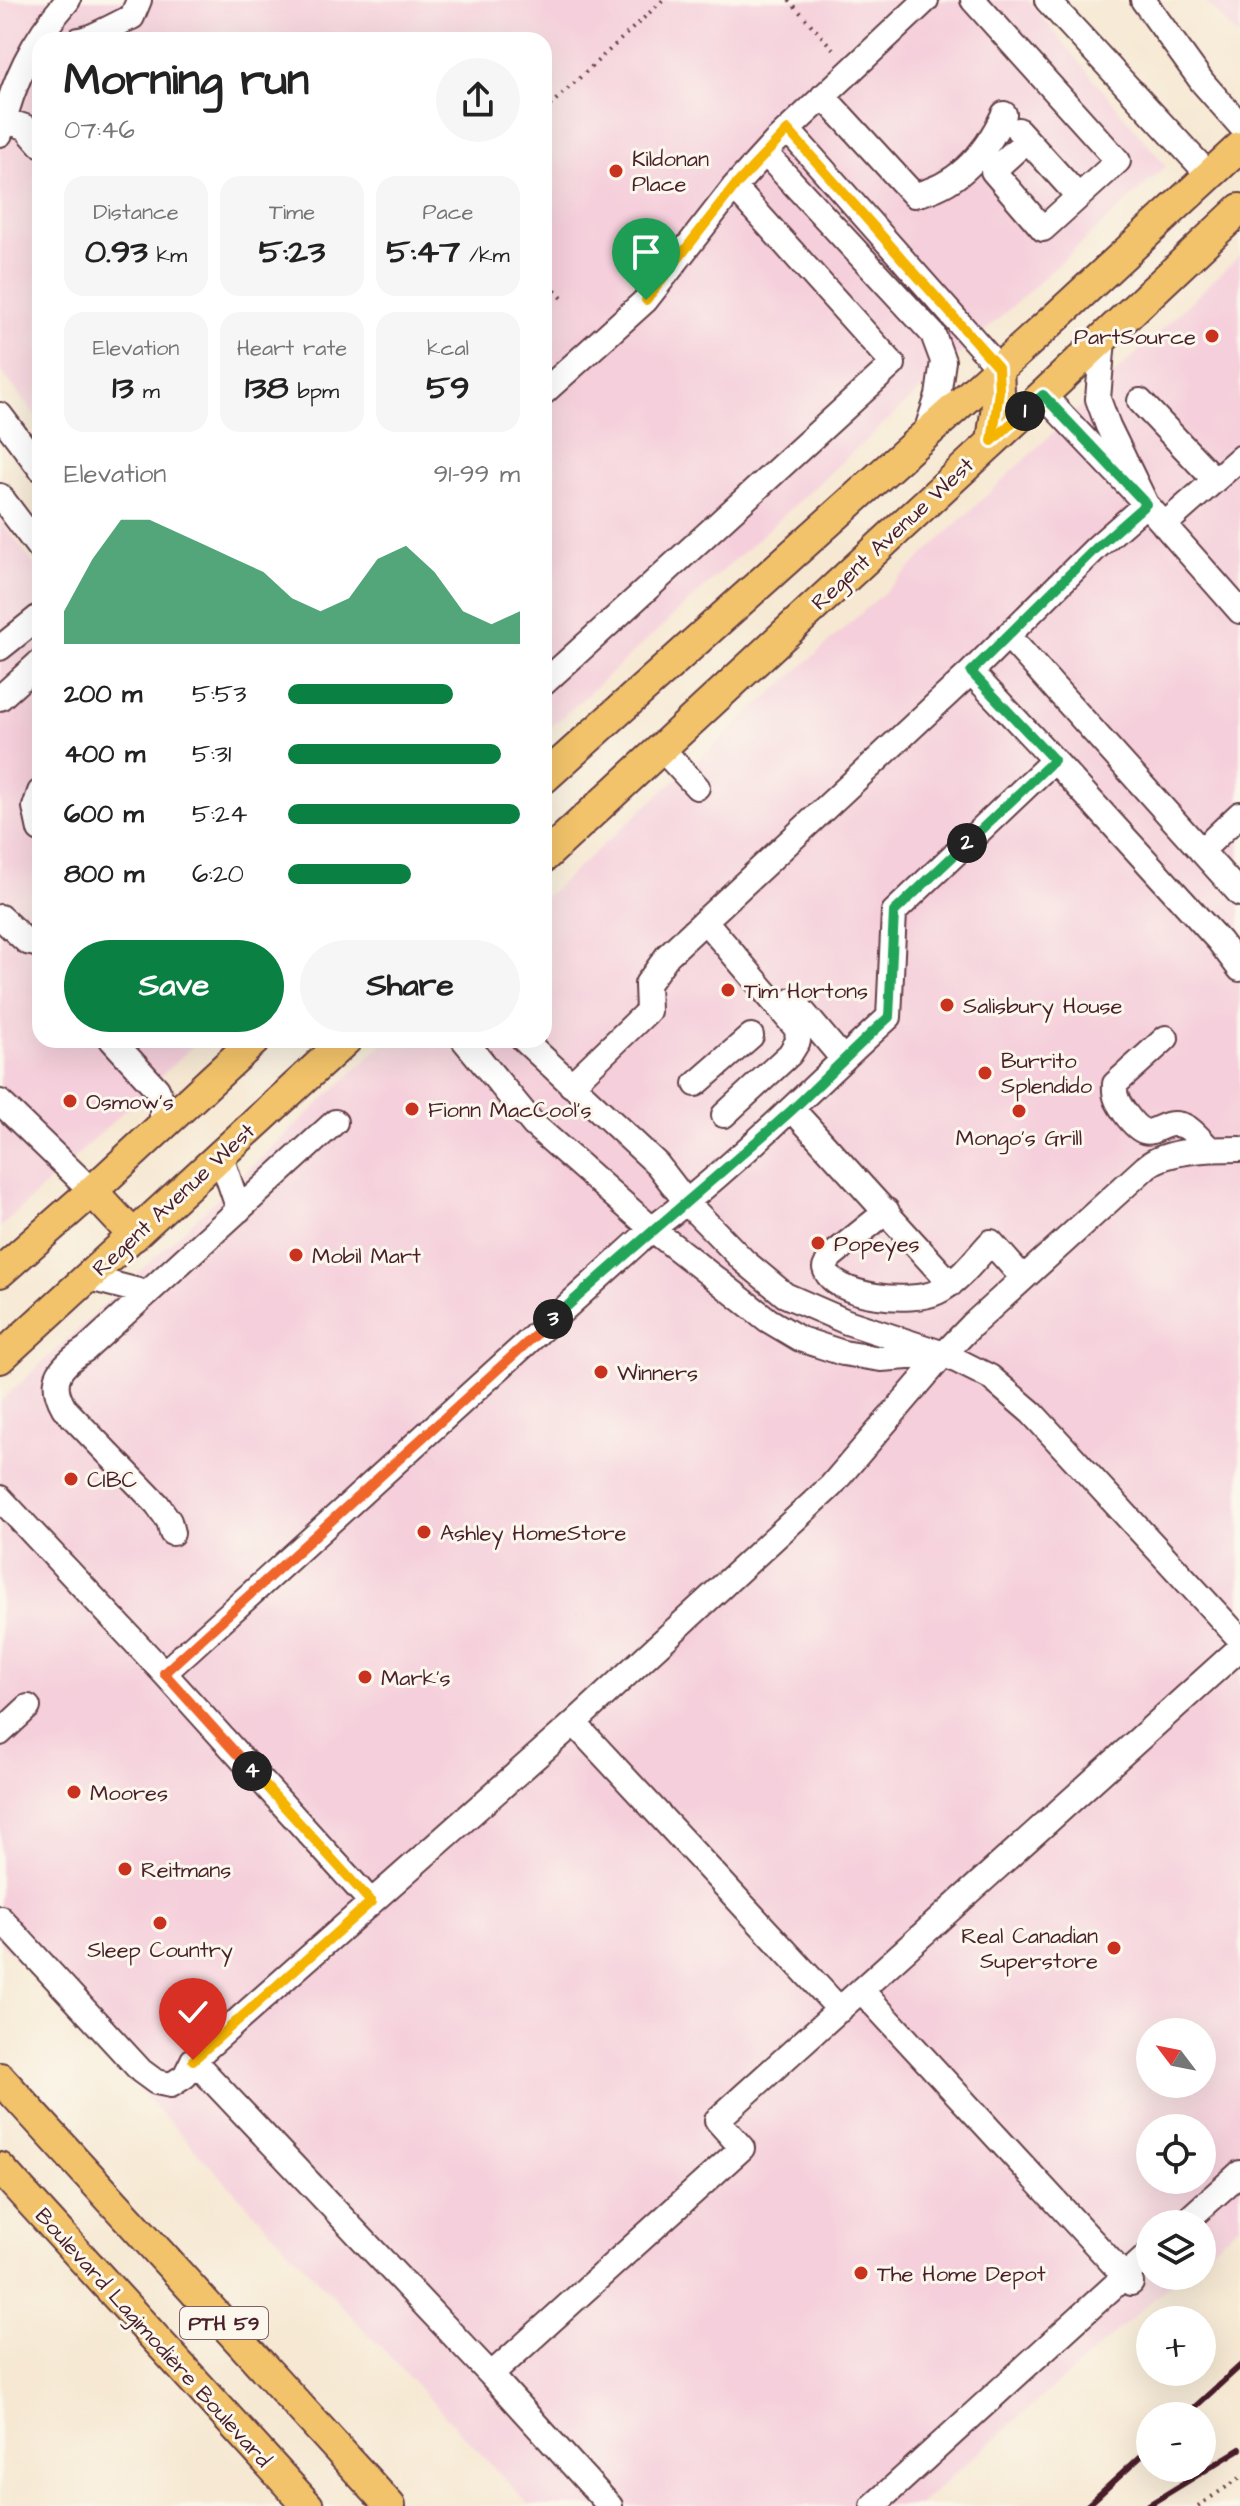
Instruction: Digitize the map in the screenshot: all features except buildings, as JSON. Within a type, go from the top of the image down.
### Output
[{"type":"main road","points":[[552,771],[1054,319],[1240,147]]},
{"type":"main road","points":[[1210,176],[1217,229]]},
{"type":"main road","name":"Regent Avenue West","points":[[552,850],[1240,209]]},
{"type":"main road","points":[[1043,395],[1041,361],[1054,319]]},
{"type":"main road","points":[[992,441],[999,391],[998,367]]},
{"type":"main road","points":[[1,1269],[92,1191],[246,1048]]},
{"type":"main road","name":"Regent Avenue West","points":[[0,1358],[337,1048]]},
{"type":"main road","points":[[92,1191],[134,1236]]},
{"type":"main road","name":"PTH 59","points":[[0,2078],[390,2506]]},
{"type":"main road","name":"Boulevard Lagimodière Boulevard","points":[[0,2168],[308,2506]]},
{"type":"street","points":[[53,32],[68,0]]},
{"type":"street","points":[[98,32],[132,17],[139,0]]},
{"type":"street","points":[[552,385],[646,300],[734,187],[765,153],[926,0]]},
{"type":"street","points":[[973,0],[1118,161],[1043,229],[993,171],[1027,140]]},
{"type":"street","points":[[1047,0],[1210,176]]},
{"type":"street","points":[[1143,0],[1203,83],[1240,125]]},
{"type":"street","points":[[32,49],[8,101],[2,127],[25,127],[32,135]]},
{"type":"street","points":[[823,96],[914,195],[1004,114],[1078,196]]},
{"type":"street","points":[[788,130],[998,367]]},
{"type":"street","points":[[765,153],[933,334],[943,361],[938,396],[926,432]]},
{"type":"street","points":[[552,676],[893,364],[734,187]]},
{"type":"street","points":[[1103,339],[1098,399],[1146,504]]},
{"type":"street","points":[[1043,395],[1146,504],[1240,611]]},
{"type":"street","points":[[1140,401],[1214,479]]},
{"type":"street","points":[[0,415],[32,457]]},
{"type":"street","points":[[1164,525],[1240,458]]},
{"type":"street","points":[[0,496],[32,538]]},
{"type":"street","points":[[571,1085],[648,1011],[647,984],[668,955],[1146,504]]},
{"type":"street","points":[[0,648],[32,622]]},
{"type":"street","points":[[1008,636],[1240,894]]},
{"type":"street","points":[[0,698],[32,669]]},
{"type":"street","points":[[971,672],[1219,941],[1240,969]]},
{"type":"street","points":[[661,748],[697,787]]},
{"type":"street","points":[[164,1673],[652,1229],[687,1203],[792,1109],[889,1017],[894,912],[1054,760]]},
{"type":"street","points":[[1201,851],[1240,814]]},
{"type":"street","points":[[711,915],[843,1059]]},
{"type":"street","points":[[711,915],[797,1029],[798,1041],[790,1054],[724,1115]]},
{"type":"street","points":[[0,917],[32,943]]},
{"type":"street","points":[[1219,941],[1240,959]]},
{"type":"street","points":[[696,1084],[751,1036]]},
{"type":"street","points":[[1166,1038],[1115,1084],[1117,1103],[1133,1125],[1142,1131],[1154,1131],[1171,1124],[1182,1125],[1210,1149]]},
{"type":"street","points":[[119,1048],[157,1089],[162,1101],[162,1126]]},
{"type":"street","points":[[471,1048],[534,1125],[652,1229],[768,1320],[800,1339],[843,1353],[881,1359],[944,1354]]},
{"type":"street","points":[[532,1048],[657,1164],[687,1203],[744,1261],[785,1295],[847,1322],[944,1354],[990,1377],[1032,1413],[1240,1639]]},
{"type":"street","points":[[0,1102],[92,1191]]},
{"type":"street","points":[[792,1109],[951,1284]]},
{"type":"street","points":[[172,1533],[169,1521],[157,1504],[64,1408],[55,1393],[55,1382],[60,1372],[335,1122]]},
{"type":"street","points":[[1210,1149],[1240,1134]]},
{"type":"street","points":[[0,1918],[141,2071],[156,2082],[171,2085],[185,2076],[193,2060],[574,1723],[831,1486],[944,1354],[1023,1278],[1156,1159],[1210,1149],[1240,1149]]},
{"type":"street","points":[[220,1154],[239,1210]]},
{"type":"street","points":[[887,1211],[830,1257],[825,1268],[827,1277],[841,1288],[917,1299],[951,1284],[991,1242],[1023,1278]]},
{"type":"street","points":[[89,1278],[147,1293]]},
{"type":"street","points":[[5,1514],[164,1673],[371,1902]]},
{"type":"street","points":[[491,2375],[742,2148],[717,2120],[1240,1648]]},
{"type":"street","points":[[0,1733],[28,1707]]},
{"type":"street","points":[[574,1723],[840,2010]]},
{"type":"street","points":[[861,1990],[1128,2279]]},
{"type":"street","points":[[193,2060],[491,2375],[610,2506]]},
{"type":"street","points":[[1199,2210],[1240,2173]]},
{"type":"street","points":[[873,2506],[1136,2270]]},
{"type":"path","points":[[552,104],[663,0]]},
{"type":"path","points":[[789,0],[833,49]]},
{"type":"path","points":[[552,287],[564,300]]},
{"type":"path","points":[[1198,2506],[1240,2478]]},
{"type":"shaded area","points":[[0,0],[1028,0],[1166,166],[552,727],[552,32],[32,32],[32,411],[0,369]]},
{"type":"shaded area","points":[[1204,0],[1240,0],[1240,38]]},
{"type":"shaded area","points":[[1240,255],[1240,2224],[1216,2245],[1216,2210],[1136,2210],[1136,2290],[1164,2290],[1146,2306],[1136,2306],[1136,2315],[918,2506],[530,2506],[0,1942],[0,1402],[378,1048],[552,1048],[552,891],[888,589]]},
{"type":"shaded area","points":[[0,519],[32,561],[32,1048],[191,1048],[0,1228]]},
{"type":"railway","points":[[1200,2402],[1240,2366]]},
{"type":"railway","points":[[1147,2506],[1240,2449]]},
{"type":"railway","points":[[1087,2506],[1136,2461]]},
{"type":"place","name":"Kildonan Place","points":[[616,171]]},
{"type":"place","name":"PartSource","points":[[1212,336]]},
{"type":"place","name":"Tim Hortons","points":[[728,990]]},
{"type":"place","name":"Salisbury House","points":[[947,1005]]},
{"type":"place","name":"Burrito Splendido","points":[[985,1073]]},
{"type":"place","name":"Osmow's","points":[[70,1101]]},
{"type":"place","name":"Fionn MacCool’s","points":[[412,1109]]},
{"type":"place","name":"Mongo's Grill","points":[[1019,1111]]},
{"type":"place","name":"Popeyes","points":[[818,1243]]},
{"type":"place","name":"Mobil Mart","points":[[296,1255]]},
{"type":"place","name":"Winners","points":[[601,1372]]},
{"type":"place","name":"CIBC","points":[[71,1479]]},
{"type":"place","name":"Ashley HomeStore","points":[[424,1532]]},
{"type":"place","name":"Mark's","points":[[365,1677]]},
{"type":"place","name":"Moores","points":[[74,1792]]},
{"type":"place","name":"Reitmans","points":[[125,1869]]},
{"type":"place","name":"Sleep Country","points":[[160,1923]]},
{"type":"place","name":"Real Canadian Superstore","points":[[1114,1948]]},
{"type":"place","name":"The Home Depot","points":[[861,2273]]},
{"type":"route","points":[[193,2060],[371,1902],[164,1673],[652,1229],[687,1203],[792,1109],[889,1017],[894,912],[1054,760],[971,672],[1097,547],[1146,504],[1043,395],[992,441],[999,391],[998,367],[788,130],[734,187],[646,300]]}]
